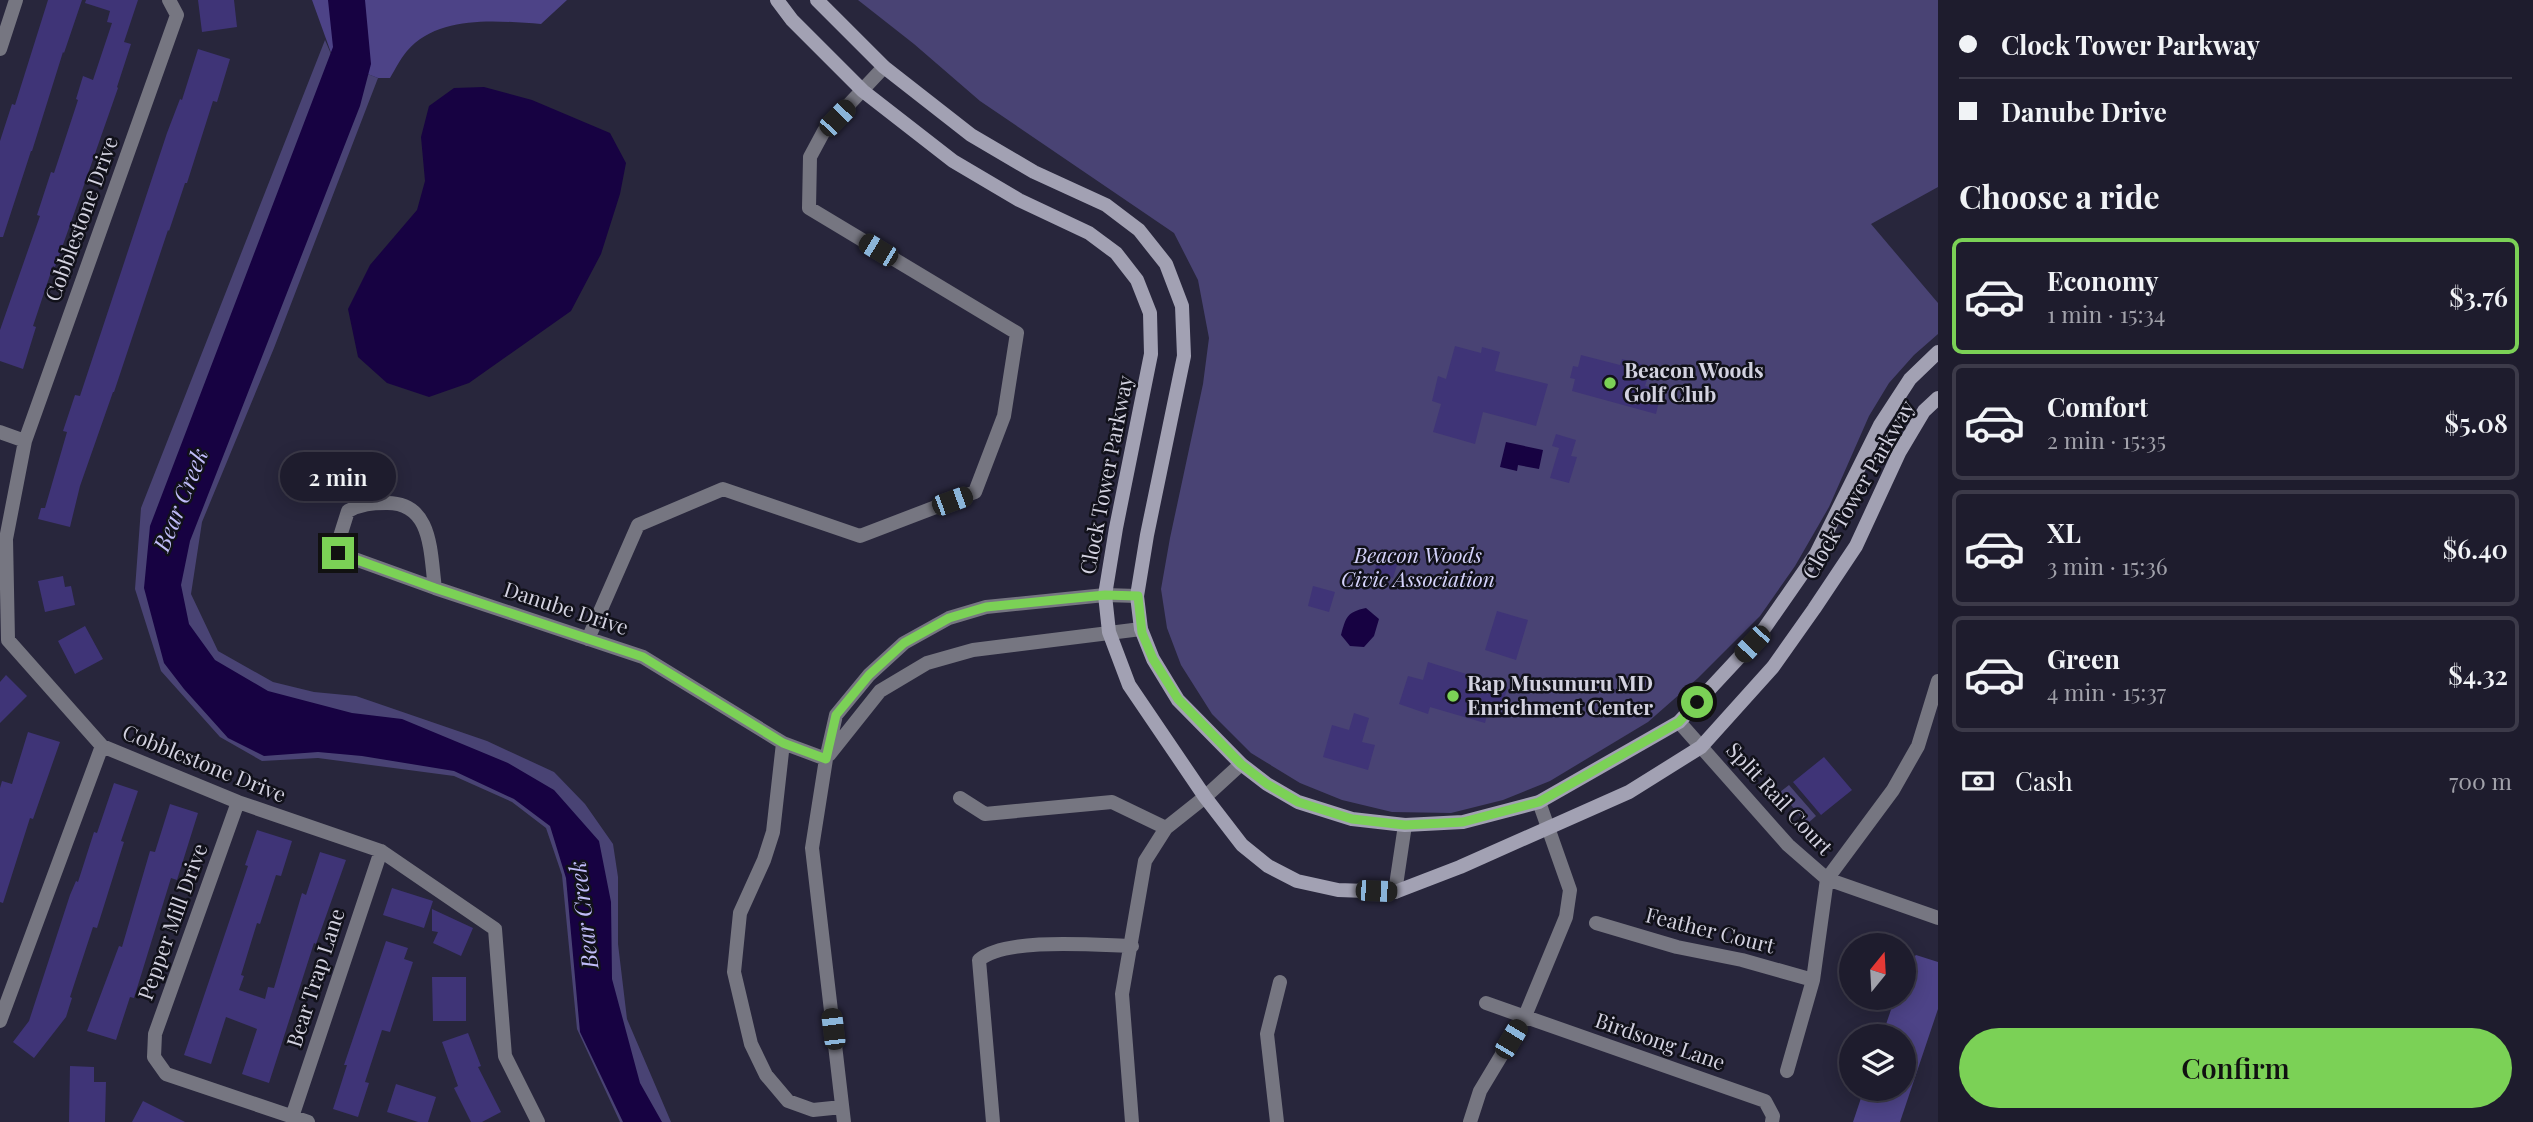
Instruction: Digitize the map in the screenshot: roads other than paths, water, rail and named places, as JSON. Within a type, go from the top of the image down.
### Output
[{"type":"street","points":[[0,49],[16,0]]},
{"type":"street","name":"Cobblestone Drive","points":[[169,0],[177,15],[25,441],[6,539],[4,643],[102,746],[238,802],[380,851],[495,929],[505,1056],[536,1122]]},
{"type":"street","name":"Clock Tower Parkway","points":[[777,0],[792,20],[863,91],[953,161],[1019,200],[1089,233],[1116,253],[1138,280],[1150,313],[1152,354],[1105,595],[1108,632],[1129,685],[1205,797],[1242,845],[1268,866],[1297,881],[1338,890],[1395,892],[1460,867],[1629,792],[1701,747],[1773,667],[1814,609],[1856,545],[1911,432],[1924,411],[1938,398]]},
{"type":"street","name":"Clock Tower Parkway","points":[[817,0],[884,67],[971,135],[1034,172],[1106,205],[1139,230],[1166,264],[1182,306],[1184,356],[1147,535],[1138,596],[1141,629],[1153,659],[1178,699],[1241,764],[1267,784],[1298,802],[1352,819],[1405,825],[1463,822],[1539,802],[1679,722],[1759,636],[1816,554],[1880,425],[1910,379],[1938,352]]},
{"type":"street","points":[[588,639],[638,525],[723,489],[860,536],[975,492],[1004,416],[1017,333],[809,208],[810,157],[824,131],[884,67]]},
{"type":"street","points":[[0,432],[25,441]]},
{"type":"street","name":"Danube Drive","points":[[435,588],[427,537],[421,519],[412,508],[396,503],[374,503],[358,505],[348,511],[336,549],[338,553],[435,588],[643,657],[783,743],[826,759]]},
{"type":"street","points":[[783,743],[773,832],[764,860],[740,914],[734,972],[751,1044],[766,1075],[788,1101],[813,1110],[843,1114],[813,848],[826,759],[836,715],[869,675],[904,643],[949,618],[986,607],[1105,595],[1138,596]]},
{"type":"street","points":[[826,759],[880,691],[927,663],[973,650],[1141,629]]},
{"type":"street","points":[[1787,1071],[1813,980],[1827,879],[1893,790],[1918,746],[1938,681]]},
{"type":"street","name":"Split Rail Court","points":[[1679,722],[1788,845],[1827,879],[1938,918]]},
{"type":"street","points":[[0,1021],[102,746]]},
{"type":"street","points":[[1132,1122],[1122,993],[1145,861],[1166,828],[1241,764]]},
{"type":"street","points":[[960,798],[985,814],[1112,802],[1166,828]]},
{"type":"street","name":"Pepper Mill Drive","points":[[238,802],[155,1034],[154,1057],[166,1074],[292,1117]]},
{"type":"street","points":[[1470,1122],[1480,1091],[1525,1016],[1566,917],[1570,890],[1539,802]]},
{"type":"street","points":[[1395,892],[1405,825]]},
{"type":"street","name":"Bear Trap Lane","points":[[292,1117],[380,851]]},
{"type":"street","name":"Feather Court","points":[[1596,923],[1677,947],[1742,960],[1813,980]]},
{"type":"street","points":[[993,1122],[979,960],[989,951],[1055,944],[1132,946]]},
{"type":"street","points":[[1276,1122],[1268,1034],[1280,982]]},
{"type":"street","name":"Birdsong Lane","points":[[1486,1003],[1765,1101],[1772,1119]]},
{"type":"street","points":[[292,1117],[307,1122]]},
{"type":"water","name":"Bear Creek","points":[[328,0],[365,0],[371,64],[360,106],[190,541],[181,585],[189,624],[215,660],[268,691],[352,713],[402,719],[508,763],[554,790],[599,841],[611,902],[612,979],[640,1083],[662,1122],[623,1122],[580,1032],[566,878],[550,826],[514,799],[454,771],[362,756],[318,752],[264,756],[228,738],[164,663],[144,588],[150,526],[333,47]]},
{"type":"water","points":[[484,87],[532,100],[610,133],[626,163],[620,194],[601,254],[571,311],[469,383],[429,397],[387,383],[358,357],[348,309],[370,265],[417,210],[425,181],[421,137],[429,106],[454,88]]},
{"type":"water","points":[[1506,442],[1543,450],[1539,469],[1518,465],[1517,471],[1500,467]]},
{"type":"water","points":[[1366,608],[1379,619],[1374,636],[1364,647],[1350,646],[1341,635],[1344,624],[1348,616]]},
{"type":"place","name":"Beacon Woods Golf Club","points":[[1610,383]]},
{"type":"place","name":"Rap Musunuru MD Enrichment Center","points":[[1453,696]]},
{"type":"park label","name":"Beacon Woods Civic Association","points":[[1418,568]]}]
